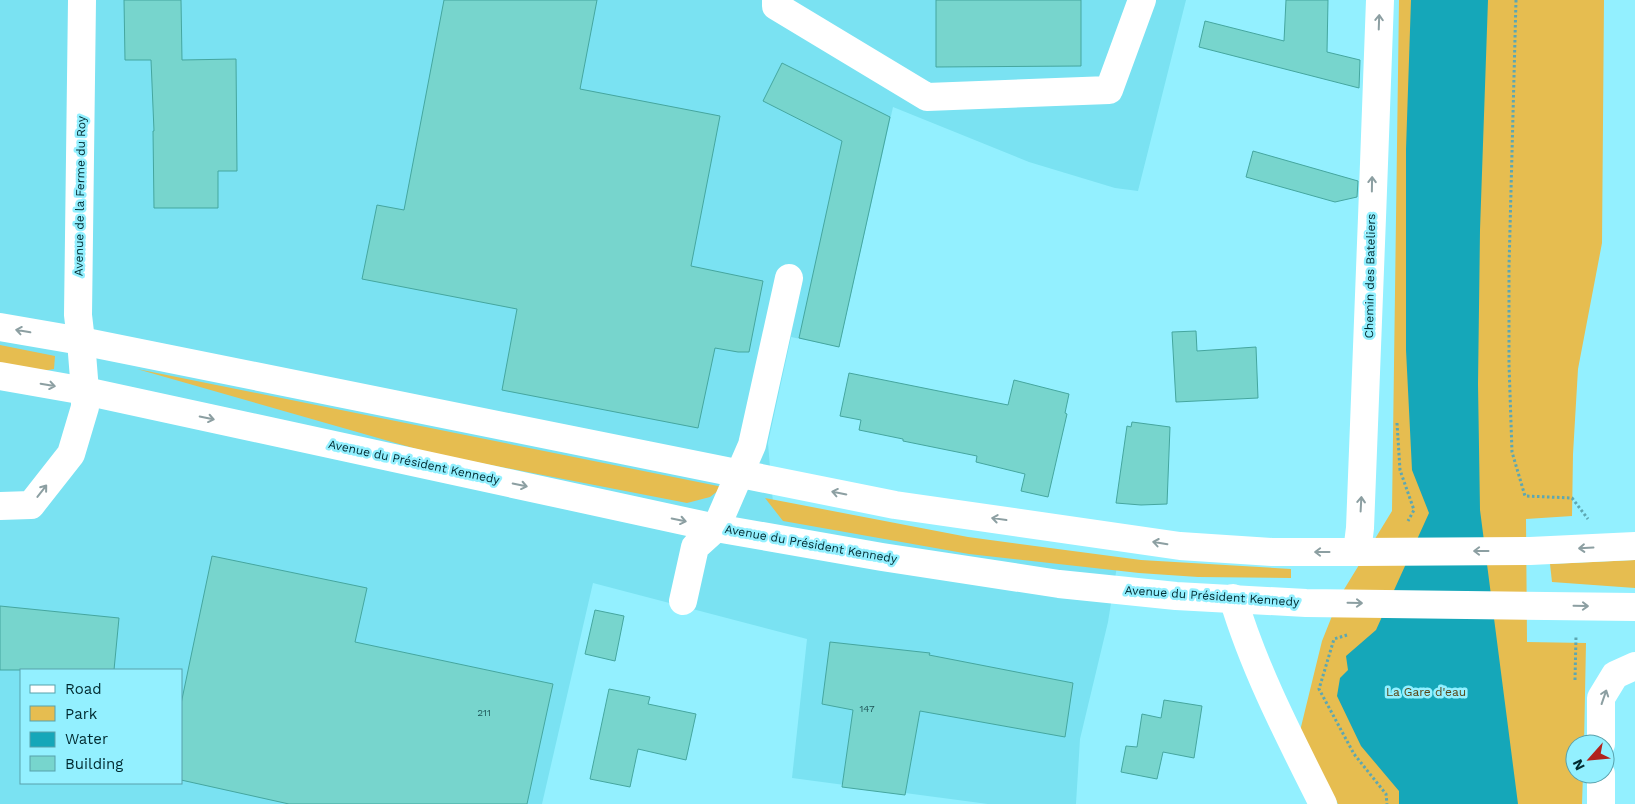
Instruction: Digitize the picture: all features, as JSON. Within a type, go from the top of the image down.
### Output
[{"type":"main road","name":"Avenue de la Ferme du Roy","points":[[0,506],[31,505],[71,454],[85,407],[78,315],[82,0]]},
{"type":"main road","points":[[776,0],[776,6],[928,97],[1109,90],[1142,0]]},
{"type":"main road","name":"Chemin des Bateliers","points":[[1357,552],[1360,528],[1380,0]]},
{"type":"main road","points":[[683,602],[695,547],[716,528],[752,445],[789,278]]},
{"type":"main road","points":[[0,326],[895,505],[1180,546],[1272,552],[1530,551],[1635,546]]},
{"type":"main road","name":"Avenue du Président Kennedy","points":[[0,376],[84,391],[716,528],[882,557],[1059,584],[1176,596],[1306,603],[1635,607]]},
{"type":"main road","points":[[1233,598],[1241,626],[1270,697],[1323,804]]},
{"type":"main road","points":[[1601,734],[1601,698],[1615,675],[1635,666]]},
{"type":"main road","points":[[1601,784],[1601,804]]},
{"type":"path","points":[[1516,0],[1509,267],[1512,452],[1525,496],[1572,498],[1591,523]]},
{"type":"path","points":[[1575,606],[1576,688]]},
{"type":"path","points":[[1354,633],[1334,639],[1319,689],[1354,754],[1386,794],[1386,804]]},
{"type":"shaded area","points":[[0,0],[1186,0],[1138,191],[1115,188],[1029,162],[893,107],[839,347],[791,337],[768,443],[773,503],[1117,566],[1108,622],[1080,739],[1076,804],[988,804],[792,778],[807,639],[593,583],[542,804],[0,804]]},
{"type":"green space","name":"La Gare d'eau","points":[[1399,0],[1604,0],[1602,243],[1578,369],[1573,454],[1572,516],[1526,519],[1527,642],[1586,643],[1584,734],[1565,734],[1565,784],[1583,784],[1582,804],[1338,804],[1300,731],[1322,641],[1340,596],[1392,511]]},
{"type":"green space","points":[[0,345],[55,356],[54,369],[37,372],[0,365]]},
{"type":"green space","points":[[137,369],[723,487],[710,497],[687,503],[434,454]]},
{"type":"green space","points":[[765,498],[968,537],[1141,560],[1291,569],[1291,578],[1198,577],[1139,573],[969,554],[783,521]]},
{"type":"green space","points":[[1635,560],[1635,588],[1552,582],[1550,564]]},
{"type":"water","points":[[1411,0],[1488,0],[1480,230],[1478,384],[1480,510],[1518,804],[1399,804],[1399,791],[1361,746],[1337,696],[1340,678],[1348,670],[1346,656],[1376,630],[1429,513],[1412,470],[1406,350],[1406,149]]},
{"type":"building","points":[[124,0],[181,0],[182,60],[236,59],[237,171],[218,171],[218,208],[154,208],[154,131],[151,60],[125,60]]},
{"type":"building","points":[[444,0],[597,0],[580,89],[720,116],[691,266],[763,281],[749,352],[715,348],[698,428],[502,390],[517,309],[362,279],[377,205],[404,210]]},
{"type":"building","points":[[936,0],[1081,0],[1081,66],[936,67]]},
{"type":"building","points":[[1286,0],[1328,0],[1327,52],[1360,60],[1359,88],[1199,47],[1205,21],[1284,41]]},
{"type":"building","points":[[782,63],[890,117],[839,347],[799,338],[842,141],[763,101]]},
{"type":"building","points":[[1253,151],[1358,181],[1357,197],[1335,202],[1246,177]]},
{"type":"building","points":[[1196,331],[1197,351],[1256,347],[1258,398],[1176,402],[1172,332]]},
{"type":"building","points":[[849,373],[1008,405],[1014,380],[1069,394],[1065,413],[1067,414],[1048,497],[1021,491],[1025,474],[976,462],[977,456],[859,430],[861,420],[840,416]]},
{"type":"building","points":[[1132,422],[1170,427],[1167,504],[1141,505],[1116,503],[1127,426],[1131,427]]},
{"type":"building","points":[[212,556],[367,588],[355,642],[553,684],[527,804],[289,804],[182,780],[182,699]]},
{"type":"building","points":[[0,606],[119,618],[114,669],[0,670]]},
{"type":"building","points":[[595,610],[624,616],[615,661],[585,654]]},
{"type":"building","points":[[830,642],[930,653],[929,655],[1073,683],[1065,737],[920,711],[905,795],[842,787],[853,710],[822,704]]},
{"type":"building","points":[[609,689],[650,697],[648,704],[696,714],[686,760],[638,749],[630,787],[590,779]]},
{"type":"building","points":[[1164,700],[1202,706],[1194,758],[1163,752],[1157,779],[1121,772],[1126,746],[1137,747],[1142,714],[1161,718]]}]
